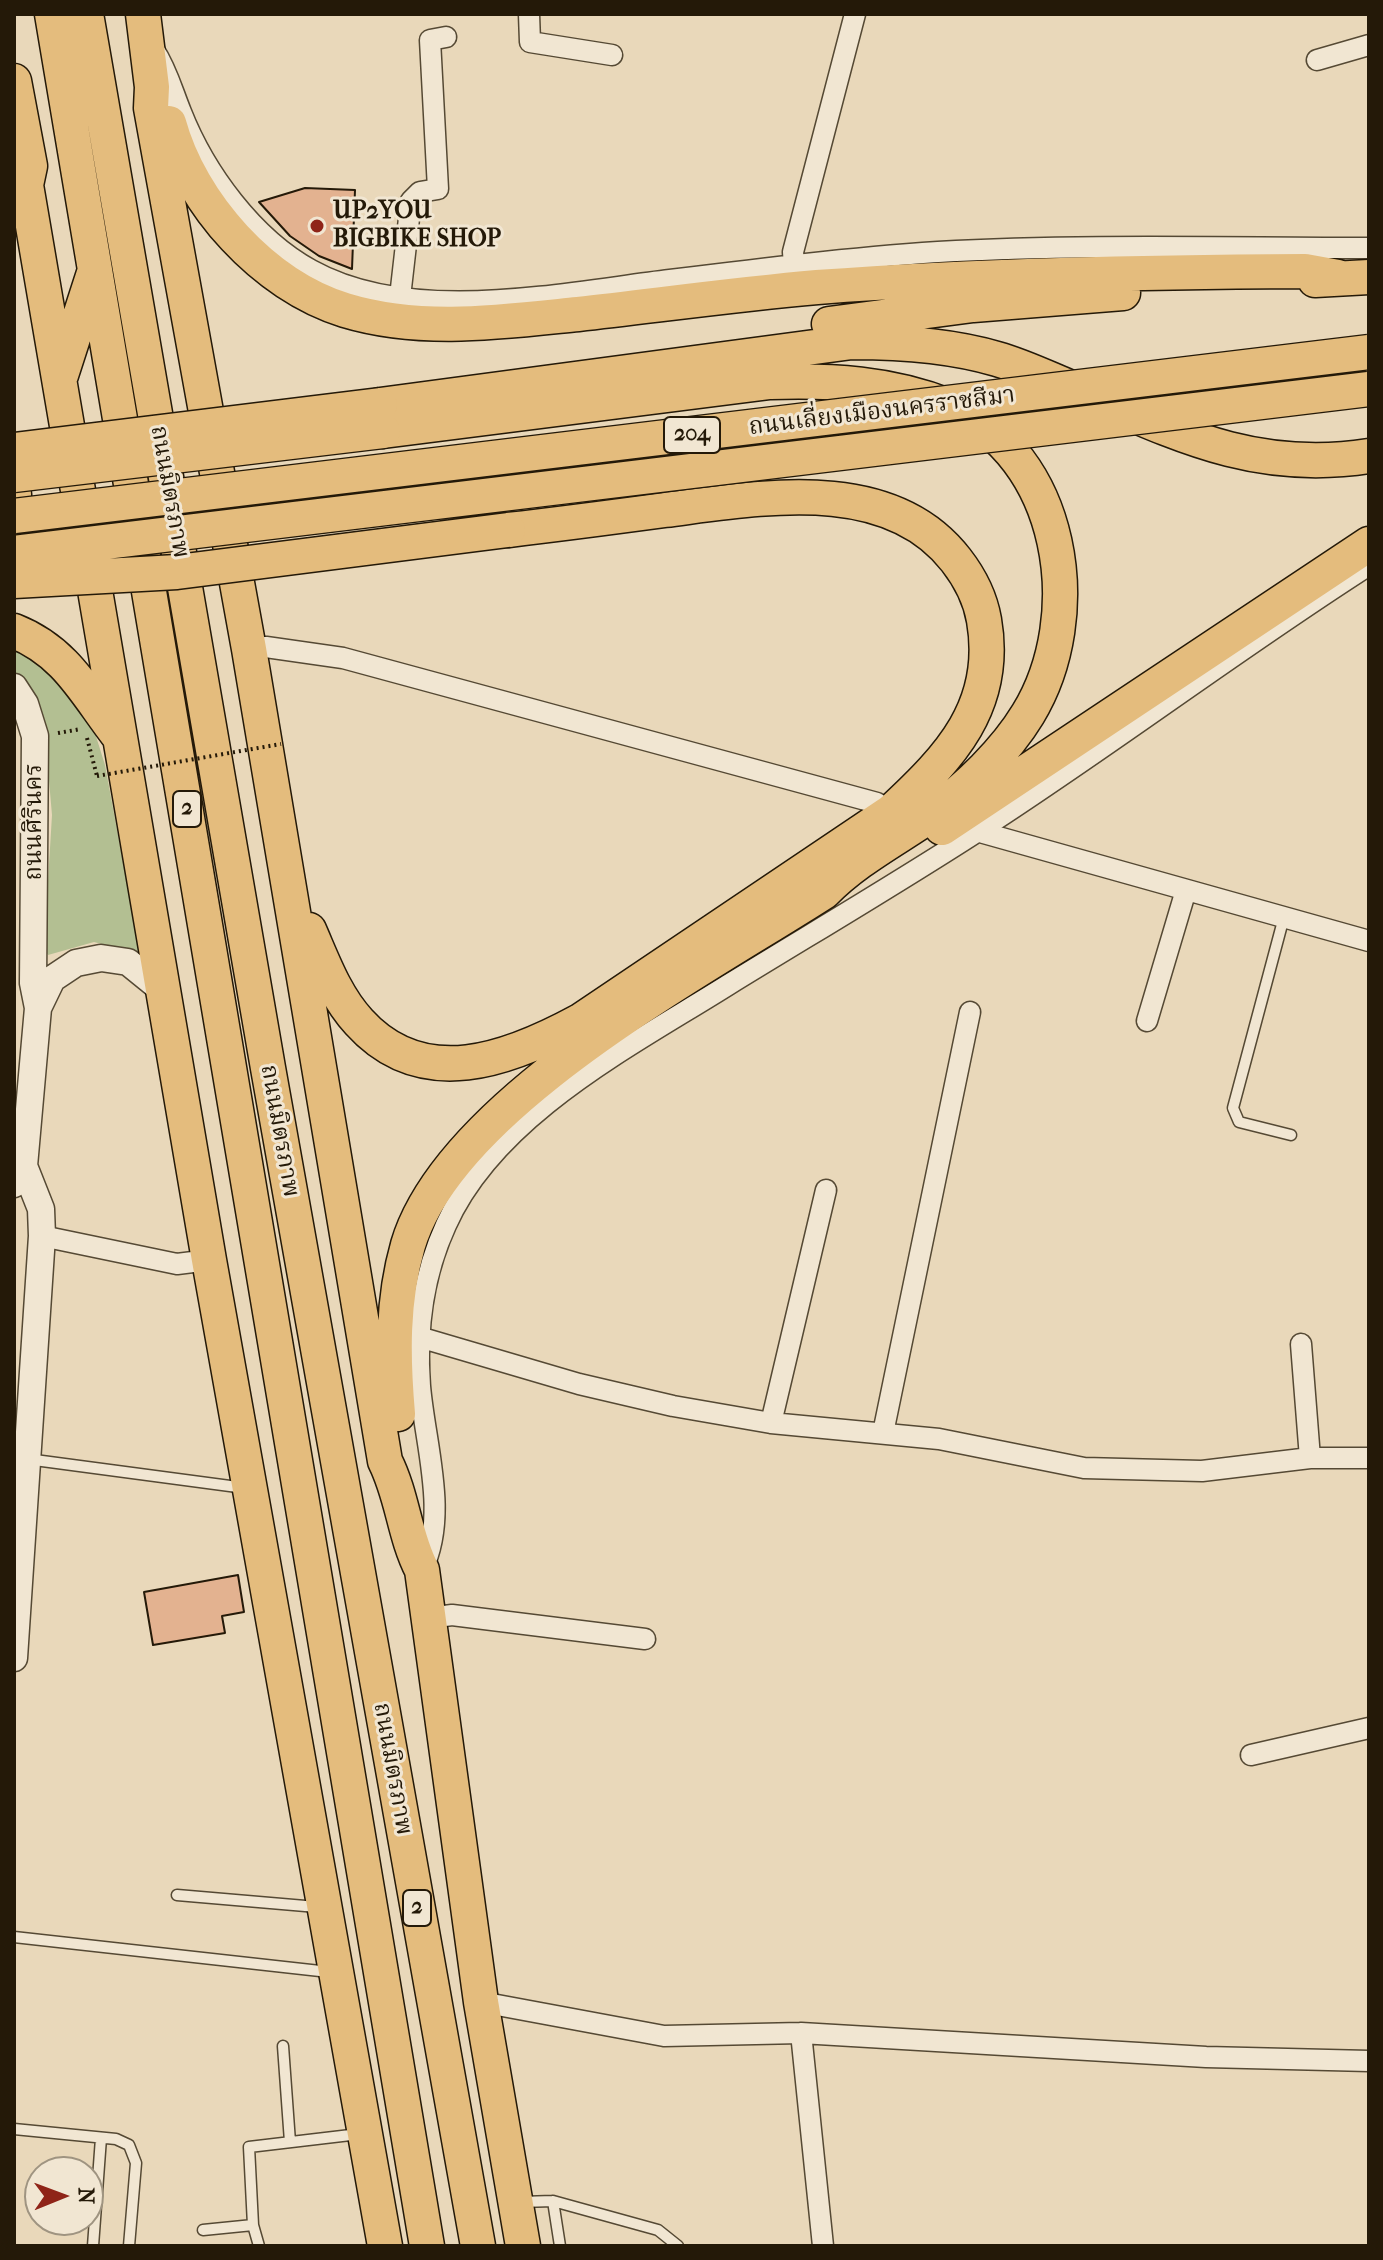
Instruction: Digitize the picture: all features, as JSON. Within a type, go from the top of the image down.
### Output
[{"type":"highway","name":"ถนนมิตรภาพ","points":[[52,14],[426,2242]]},
{"type":"highway","name":"ถนนมิตรภาพ","points":[[86,14],[268,1068],[478,2246]]},
{"type":"highway","points":[[146,27],[151,108],[249,649],[385,1461],[400,1491]]},
{"type":"highway","points":[[14,81],[30,166],[21,183],[59,379],[209,1260],[385,2246]]},
{"type":"highway","points":[[152,87],[164,106],[191,177],[226,225],[267,268],[303,292],[343,309],[393,321],[445,325],[514,320],[816,288],[1042,273],[1305,271],[1354,277]]},
{"type":"highway","points":[[59,379],[96,267]]},
{"type":"highway","points":[[14,475],[380,406],[973,305],[1354,277]]},
{"type":"highway","points":[[14,450],[380,406],[852,342],[905,343],[997,359],[1190,438],[1240,454],[1291,461],[1369,456]]},
{"type":"highway","name":"ถนนเลี่ยงเมืองนครราชสีมา","points":[[14,516],[1369,352]]},
{"type":"highway","points":[[14,427],[830,380],[887,387],[950,407],[984,426],[1014,457],[1040,498],[1054,537],[1059,567],[1060,619],[1049,673],[1028,714],[997,755],[935,812],[839,876],[824,892],[625,1019],[511,1102],[473,1139],[437,1184],[409,1242],[395,1302],[394,1369],[402,1462],[400,1491],[411,1547],[422,1570],[481,2002],[523,2246]]},
{"type":"highway","name":"ถนนเลี่ยงเมืองนครราชสีมา","points":[[14,553],[1369,389]]},
{"type":"highway","points":[[14,494],[14,542]]},
{"type":"highway","points":[[14,581],[177,572],[793,497],[845,500],[887,510],[921,526],[947,548],[969,576],[982,608],[989,644],[983,690],[963,737],[930,776],[892,811],[580,1021],[535,1045],[499,1058],[460,1065],[421,1059],[379,1038],[359,1023],[334,986],[304,918],[291,898]]},
{"type":"highway","points":[[824,892],[847,889],[1369,544]]},
{"type":"highway","points":[[14,631],[57,657],[83,682],[123,742]]},
{"type":"highway","points":[[268,1068],[303,967]]},
{"type":"street","points":[[529,14],[530,42],[612,55]]},
{"type":"street","points":[[794,265],[793,252],[855,14]]},
{"type":"street","points":[[146,27],[205,163],[241,210],[276,246],[312,271],[352,286],[400,297],[512,299],[794,265],[1043,248],[1369,248]]},
{"type":"street","points":[[400,297],[411,201],[420,192],[438,189],[430,40],[446,37]]},
{"type":"street","points":[[1317,60],[1369,45]]},
{"type":"street","points":[[422,1570],[434,1546],[432,1468],[420,1386],[419,1337],[427,1275],[447,1222],[474,1176],[508,1138],[620,1052],[974,829],[1369,565]]},
{"type":"street","points":[[249,649],[266,647],[343,658],[876,799]]},
{"type":"street","name":"ถนนศิรินคร","points":[[14,687],[25,704],[35,736],[33,983],[38,1008]]},
{"type":"street","points":[[974,829],[1369,941]]},
{"type":"street","points":[[1147,1021],[1186,890]]},
{"type":"street","name":"ถนนศิรินคร","points":[[14,1658],[42,1236],[41,1209],[17,1172],[38,1008],[52,979],[76,963],[101,958],[128,962],[165,992]]},
{"type":"street","points":[[883,1433],[970,1012]]},
{"type":"street","points":[[771,1423],[826,1190]]},
{"type":"street","points":[[42,1236],[177,1264],[209,1260]]},
{"type":"street","points":[[419,1337],[579,1384],[673,1406],[771,1423],[939,1439],[1084,1468],[1202,1471],[1310,1458],[1369,1458]]},
{"type":"street","points":[[1301,1344],[1310,1458]]},
{"type":"street","points":[[429,1618],[452,1615],[645,1639]]},
{"type":"street","points":[[1251,1755],[1369,1728]]},
{"type":"street","points":[[481,2002],[664,2036],[801,2033],[1206,2057],[1369,2061]]},
{"type":"street","points":[[801,2033],[823,2246]]},
{"type":"lane","points":[[1284,917],[1233,1108],[1239,1122],[1291,1135]]},
{"type":"lane","points":[[26,1459],[251,1488]]},
{"type":"lane","points":[[177,1895],[323,1908]]},
{"type":"lane","points":[[14,1937],[335,1972]]},
{"type":"lane","points":[[283,2046],[290,2142]]},
{"type":"lane","points":[[14,2129],[123,2141],[133,2152],[136,2163],[129,2246]]},
{"type":"lane","points":[[259,2246],[253,2225],[249,2147],[364,2133]]},
{"type":"lane","points":[[93,2246],[101,2138]]},
{"type":"lane","points":[[515,2203],[553,2201],[589,2214],[658,2230],[678,2246]]},
{"type":"lane","points":[[553,2201],[560,2246]]},
{"type":"lane","points":[[203,2230],[253,2225]]},
{"type":"path","points":[[35,736],[85,728],[94,776],[281,744]]},
{"type":"green space","points":[[14,644],[50,668],[89,714],[105,765],[140,954],[94,942],[48,955],[44,948],[52,815],[45,735],[38,709],[14,671]]},
{"type":"building","name":"UP2YOU BIGBIKE SHOP","points":[[305,188],[355,190],[352,269],[319,256],[290,236],[259,202]]},
{"type":"building","points":[[238,1575],[244,1612],[222,1616],[225,1633],[153,1645],[144,1592]]},
{"type":"place","name":"UP2YOU BIGBIKE SHOP","points":[[317,226]]}]
